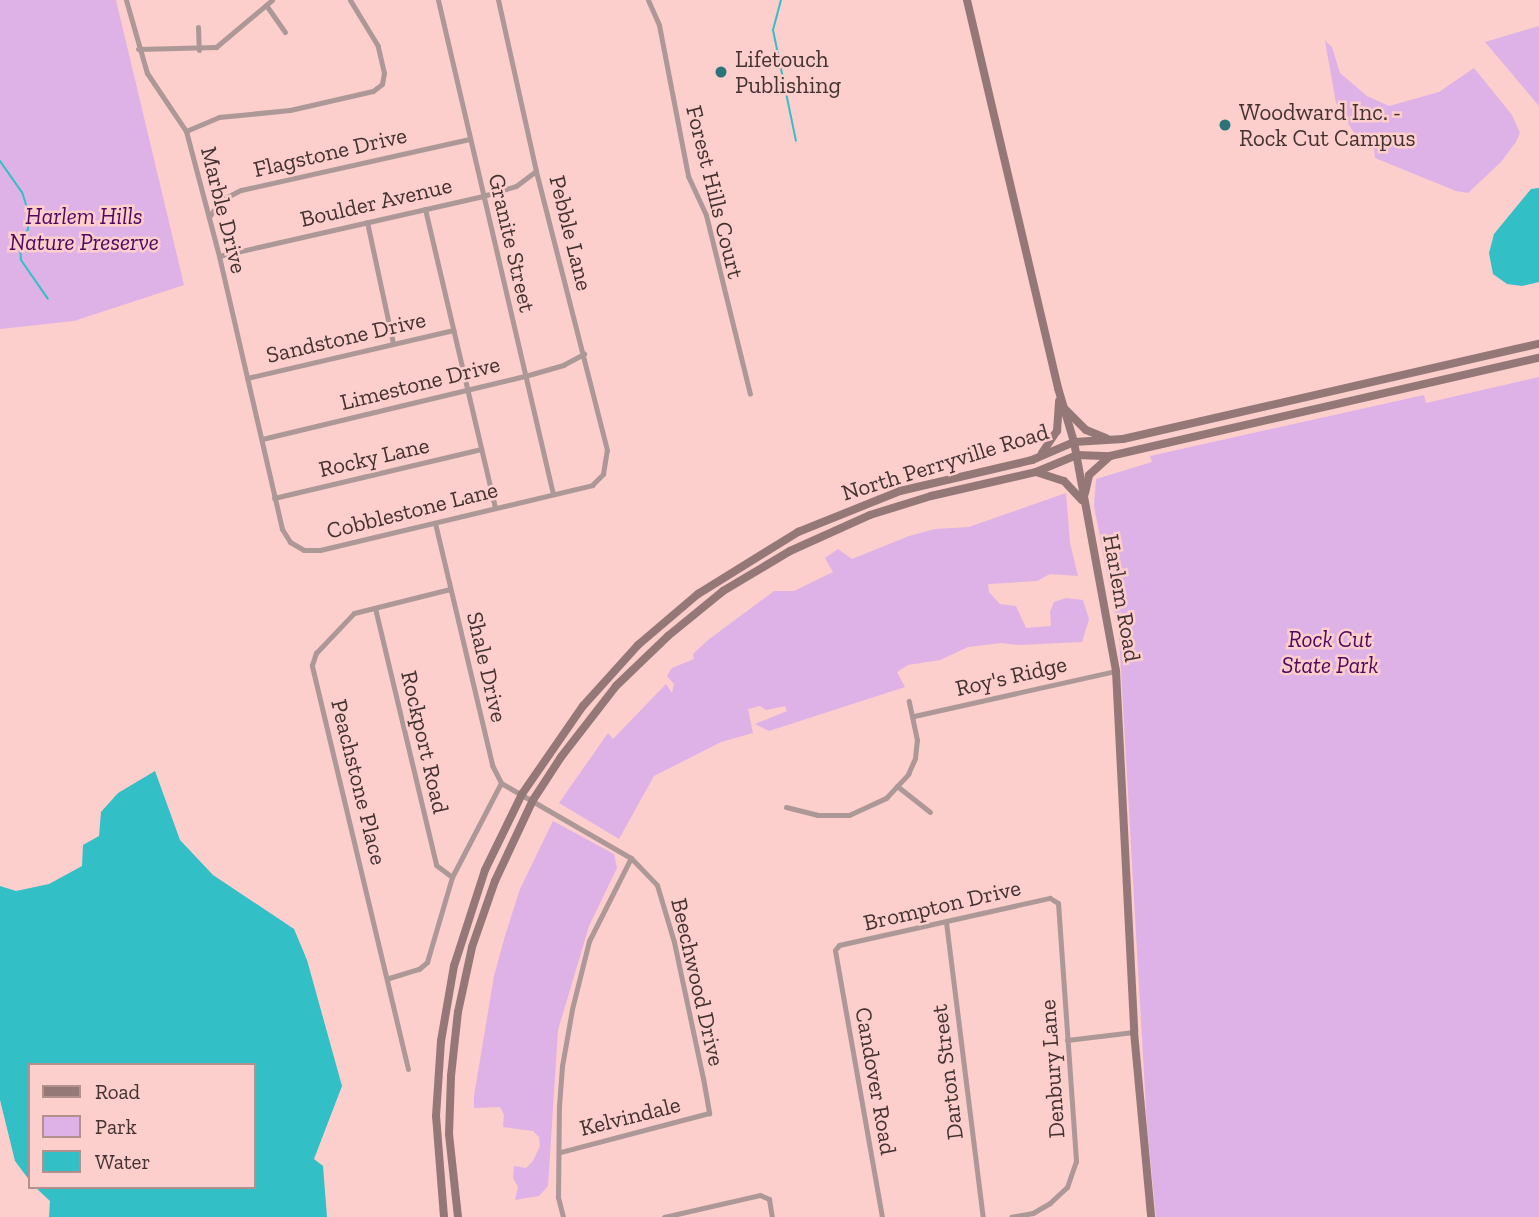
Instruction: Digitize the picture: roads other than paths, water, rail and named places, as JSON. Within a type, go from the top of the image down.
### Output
[{"type":"main road","name":"Harlem Road","points":[[967,0],[1058,388],[1077,454],[1084,503],[1104,590],[1116,671],[1135,1032],[1151,1217]]},
{"type":"main road","name":"North Perryville Road","points":[[444,1217],[436,1116],[446,1006],[467,920],[485,870],[522,794],[583,706],[615,668],[675,613],[728,573],[797,532],[870,501],[1032,460],[1074,442],[1123,439],[1539,344]]},
{"type":"main road","name":"North Perryville Road","points":[[457,1217],[449,1134],[451,1076],[458,1012],[472,947],[495,881],[533,800],[561,757],[616,686],[668,636],[723,591],[790,551],[870,514],[932,496],[1036,472],[1077,454],[1110,456],[1539,358]]},
{"type":"main road","points":[[1058,388],[1065,410],[1086,430],[1108,438],[1123,439]]},
{"type":"main road","points":[[1032,460],[1046,450],[1057,430],[1058,388]]},
{"type":"main road","points":[[1084,503],[1089,475],[1110,456]]},
{"type":"main road","points":[[1036,472],[1064,481],[1084,503]]},
{"type":"street","name":"Marble Drive","points":[[126,0],[138,50],[147,73],[186,131],[262,439]]},
{"type":"street","points":[[138,50],[199,50],[223,43],[272,0]]},
{"type":"street","points":[[186,131],[219,117],[290,110],[355,97],[373,91],[382,84],[384,73],[378,46],[350,0]]},
{"type":"street","name":"Granite Street","points":[[438,0],[553,494]]},
{"type":"street","name":"Pebble Lane","points":[[498,0],[536,171],[607,450],[603,474]]},
{"type":"street","name":"Forest Hills Court","points":[[648,0],[659,24],[688,176],[706,215],[750,394]]},
{"type":"street","points":[[266,5],[285,32]]},
{"type":"street","points":[[198,27],[199,50]]},
{"type":"street","name":"Flagstone Drive","points":[[209,217],[221,200],[241,190],[469,139]]},
{"type":"street","name":"Boulder Avenue","points":[[219,256],[483,196],[516,186],[536,171]]},
{"type":"street","points":[[425,209],[495,508]]},
{"type":"street","points":[[368,222],[393,343]]},
{"type":"street","name":"Sandstone Drive","points":[[247,379],[453,330]]},
{"type":"street","name":"Limestone Drive","points":[[262,439],[525,376],[563,365],[584,355]]},
{"type":"street","name":"Cobblestone Lane","points":[[262,439],[282,529],[290,542],[304,550],[320,550],[592,485],[603,474]]},
{"type":"street","name":"Rocky Lane","points":[[274,498],[481,449]]},
{"type":"street","name":"Shale Drive","points":[[435,523],[492,765],[501,783]]},
{"type":"street","name":"Peachstone Place","points":[[408,1069],[389,978],[312,665],[316,653],[354,612],[450,589]]},
{"type":"street","name":"Rockport Road","points":[[375,608],[436,865],[452,877]]},
{"type":"street","name":"Roy's Ridge","points":[[914,716],[1116,671]]},
{"type":"street","points":[[786,807],[817,815],[849,815],[887,798],[908,774],[915,758],[917,740],[909,701]]},
{"type":"street","points":[[389,978],[419,969],[427,962],[452,877],[501,783],[533,800]]},
{"type":"street","points":[[897,786],[930,812]]},
{"type":"street","name":"Beechwood Drive","points":[[533,800],[631,858],[657,885],[674,942],[709,1113]]},
{"type":"street","points":[[562,1217],[558,1197],[562,1066],[572,1009],[589,941],[631,858]]},
{"type":"street","name":"Brompton Drive","points":[[835,950],[839,945],[1050,898],[1058,903]]},
{"type":"street","name":"Denbury Lane","points":[[1011,1217],[1033,1213],[1050,1203],[1067,1187],[1076,1161],[1058,903]]},
{"type":"street","name":"Darton Street","points":[[946,922],[983,1217]]},
{"type":"street","name":"Candover Road","points":[[835,950],[882,1217]]},
{"type":"street","points":[[1067,1040],[1135,1032]]},
{"type":"street","name":"Kelvindale","points":[[560,1152],[709,1113]]},
{"type":"street","points":[[664,1217],[760,1195],[769,1199],[772,1217]]},
{"type":"water","points":[[1539,188],[1539,282],[1522,286],[1507,284],[1493,274],[1489,253],[1494,234],[1531,189]]},
{"type":"water","points":[[155,771],[180,840],[213,875],[294,929],[307,960],[342,1086],[314,1159],[323,1166],[327,1217],[49,1217],[50,1201],[37,1189],[256,1189],[256,1063],[28,1063],[28,1178],[15,1161],[0,1100],[0,886],[16,891],[49,884],[82,866],[83,845],[99,836],[101,812],[118,793]]},
{"type":"waterway","points":[[781,0],[773,30],[796,141]]},
{"type":"waterway","points":[[0,161],[22,192],[27,207],[28,229],[20,246],[21,260],[48,299]]},
{"type":"place","name":"Lifetouch Publishing","points":[[721,72]]},
{"type":"place","name":"Woodward Inc. - Rock Cut Campus","points":[[1225,125]]},
{"type":"park label","name":"Harlem Hills Nature Preserve","points":[[84,229]]},
{"type":"park label","name":"Rock Cut State Park","points":[[1330,652]]}]
